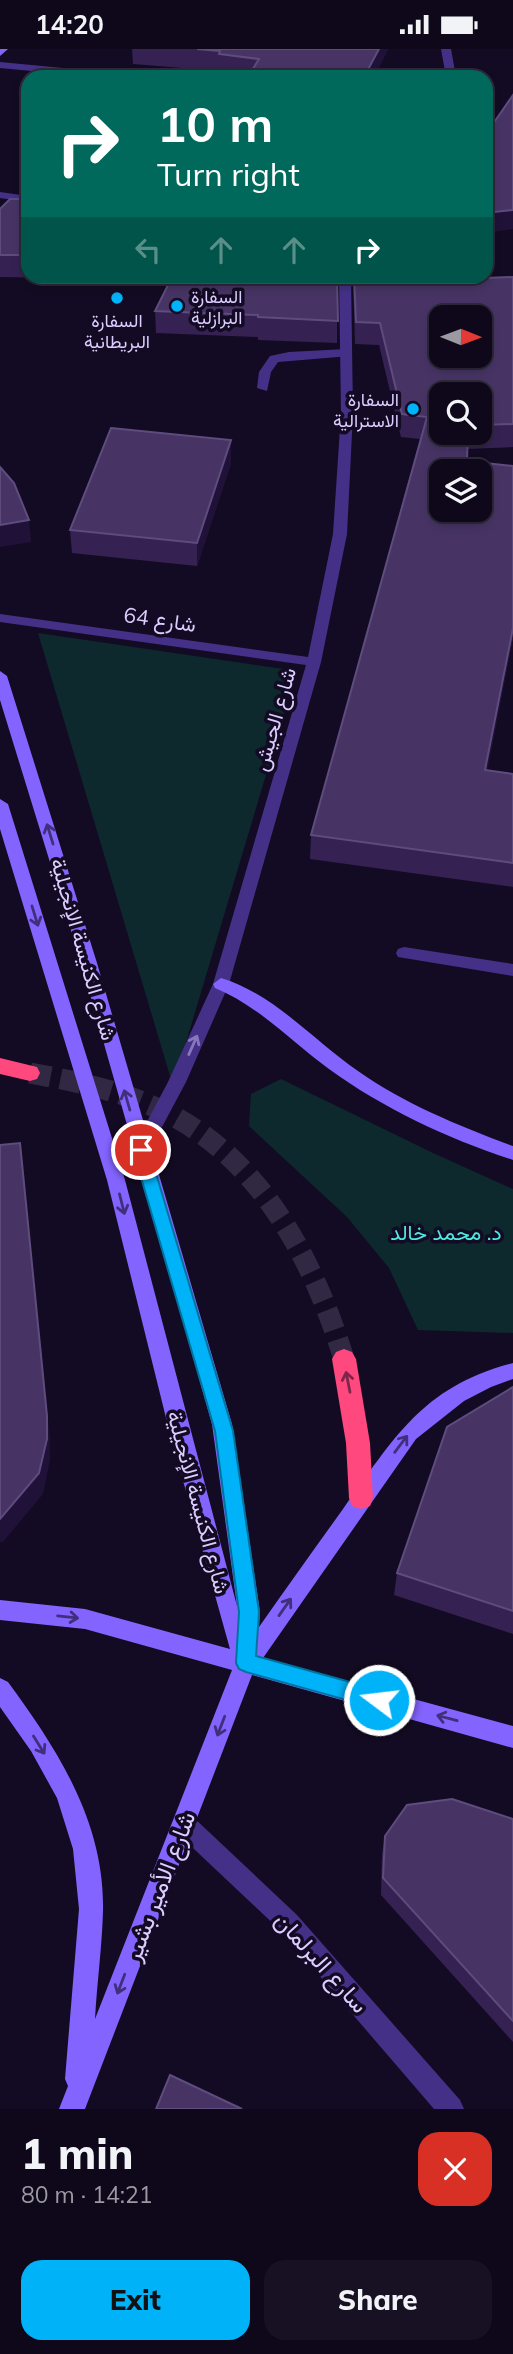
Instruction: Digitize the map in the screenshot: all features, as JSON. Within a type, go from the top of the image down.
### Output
[{"type":"highway","points":[[0,1066],[30,1073]]},
{"type":"highway","points":[[344,1359],[358,1443],[361,1498]]},
{"type":"street","points":[[0,53],[4,49]]},
{"type":"street","points":[[446,49],[450,70]]},
{"type":"street","points":[[0,65],[52,70]]},
{"type":"street","points":[[0,195],[21,198]]},
{"type":"street","name":"شارع الجيش","points":[[141,1150],[177,1082],[221,984],[314,662],[340,534],[347,413],[345,284]]},
{"type":"street","points":[[263,388],[265,372],[274,359],[346,353]]},
{"type":"street","name":"شارع 64","points":[[0,618],[314,662]]},
{"type":"street","name":"شارع الكنيسة الإنجيلية","points":[[0,676],[85,950],[224,1431],[249,1612],[246,1663]]},
{"type":"street","name":"شارع الكنيسة الإنجيلية","points":[[0,804],[109,1158],[183,1446],[230,1618],[246,1663]]},
{"type":"street","points":[[404,953],[513,970]]},
{"type":"street","points":[[221,984],[256,1000],[335,1064],[378,1093],[418,1115],[513,1153]]},
{"type":"street","points":[[109,1158],[141,1150]]},
{"type":"street","points":[[246,1663],[409,1433],[429,1413],[461,1391],[513,1371]]},
{"type":"street","points":[[0,1610],[85,1619],[513,1737]]},
{"type":"street","name":"شارع الأمير بشير","points":[[74,2103],[246,1663]]},
{"type":"street","points":[[0,1689],[39,1743],[67,1794],[85,1849],[91,1909],[74,2103]]},
{"type":"street","name":"سارع البرلمان","points":[[184,1824],[289,1923],[452,2109]]},
{"type":"green space","points":[[38,633],[297,671],[173,1086]]},
{"type":"green space","name":"د. محمد خالد","points":[[281,1079],[513,1189],[513,1333],[418,1330],[389,1268],[347,1217],[249,1126],[251,1094]]},
{"type":"building","points":[[197,49],[379,49],[368,70],[252,70],[259,59],[219,54],[220,51]]},
{"type":"building","points":[[513,95],[513,210],[493,212],[493,124]]},
{"type":"building","points":[[10,199],[21,199],[21,255],[0,255],[0,209]]},
{"type":"building","points":[[513,277],[513,424],[492,425],[492,382],[429,382],[429,445],[468,445],[467,459],[429,459],[429,522],[492,522],[492,464],[513,466],[513,628],[485,770],[513,774],[513,863],[311,835],[427,417],[402,414],[380,323],[356,322],[354,284],[493,284],[493,278]]},
{"type":"building","points":[[168,284],[337,284],[338,321],[155,311]]},
{"type":"building","points":[[111,428],[231,440],[197,543],[70,530]]},
{"type":"building","points":[[0,467],[14,483],[29,520],[0,525]]},
{"type":"building","points":[[20,1143],[47,1439],[39,1473],[0,1519],[0,1145]]},
{"type":"building","points":[[513,1387],[513,1611],[397,1573],[447,1427]]},
{"type":"building","points":[[452,1799],[513,1819],[513,2021],[383,1878],[385,1836],[407,1805]]},
{"type":"building","points":[[170,2075],[242,2109],[156,2109]]},
{"type":"tunnel","points":[[30,1073],[96,1087],[143,1102],[194,1129],[226,1153],[277,1213],[298,1248],[316,1284],[344,1359]]},
{"type":"place","name":"السفارة البريطانية","points":[[117,298]]},
{"type":"place","name":"السفارة البرازلية","points":[[177,306]]},
{"type":"place","name":"السفارة الاسترالية","points":[[413,409]]},
{"type":"route","points":[[141,1150],[224,1431],[249,1612],[246,1663],[379,1700]]}]
